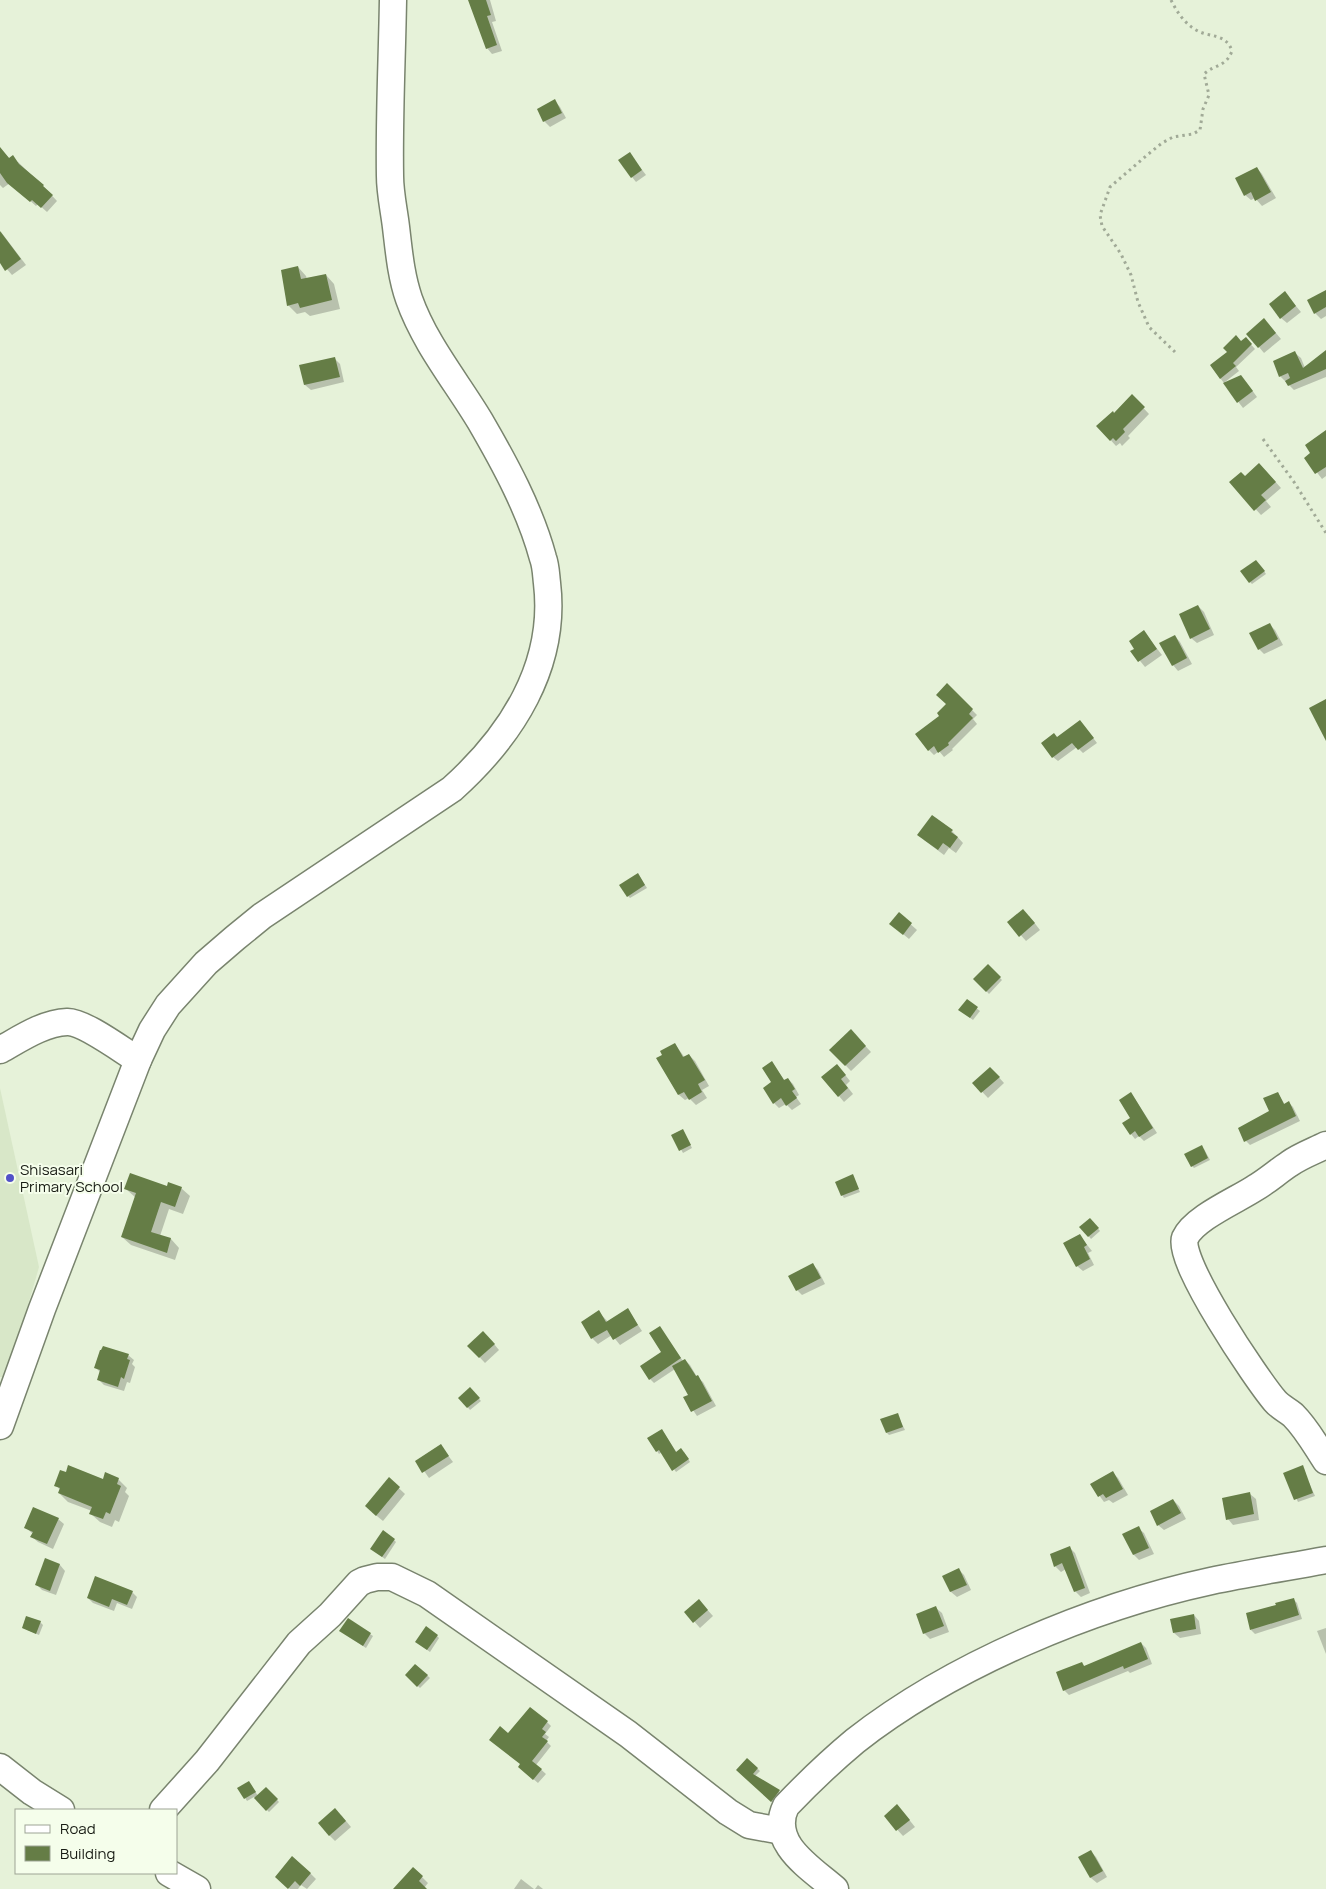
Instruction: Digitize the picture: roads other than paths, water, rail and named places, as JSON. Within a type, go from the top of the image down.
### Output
[{"type":"street","points":[[0,1426],[42,1309],[138,1060],[152,1030],[168,1005],[206,963],[262,916],[444,794],[472,770],[491,751],[508,727],[523,702],[537,672],[549,613],[544,559],[518,494],[480,421],[440,359],[421,324],[410,300],[401,267],[390,178],[393,0]]},
{"type":"street","points":[[0,1050],[48,1026],[68,1022],[79,1025],[103,1038],[138,1060]]},
{"type":"street","points":[[1326,1145],[1290,1163],[1257,1187],[1212,1212],[1185,1237],[1183,1248],[1200,1288],[1255,1374],[1276,1402],[1293,1415],[1307,1432],[1326,1461]]},
{"type":"street","points":[[835,1889],[789,1847],[782,1831],[782,1814],[786,1806],[855,1742],[905,1707],[955,1677],[1073,1622],[1126,1604],[1211,1581],[1326,1560]]},
{"type":"street","points":[[164,1809],[207,1761],[298,1643],[330,1615],[359,1583],[365,1580],[392,1577],[466,1620],[505,1650],[628,1734],[728,1812],[749,1825],[782,1831]]},
{"type":"street","points":[[0,1767],[32,1792],[59,1809]]},
{"type":"street","points":[[172,1874],[197,1889]]},
{"type":"place","name":"Shisasari Primary School","points":[[10,1178]]}]
